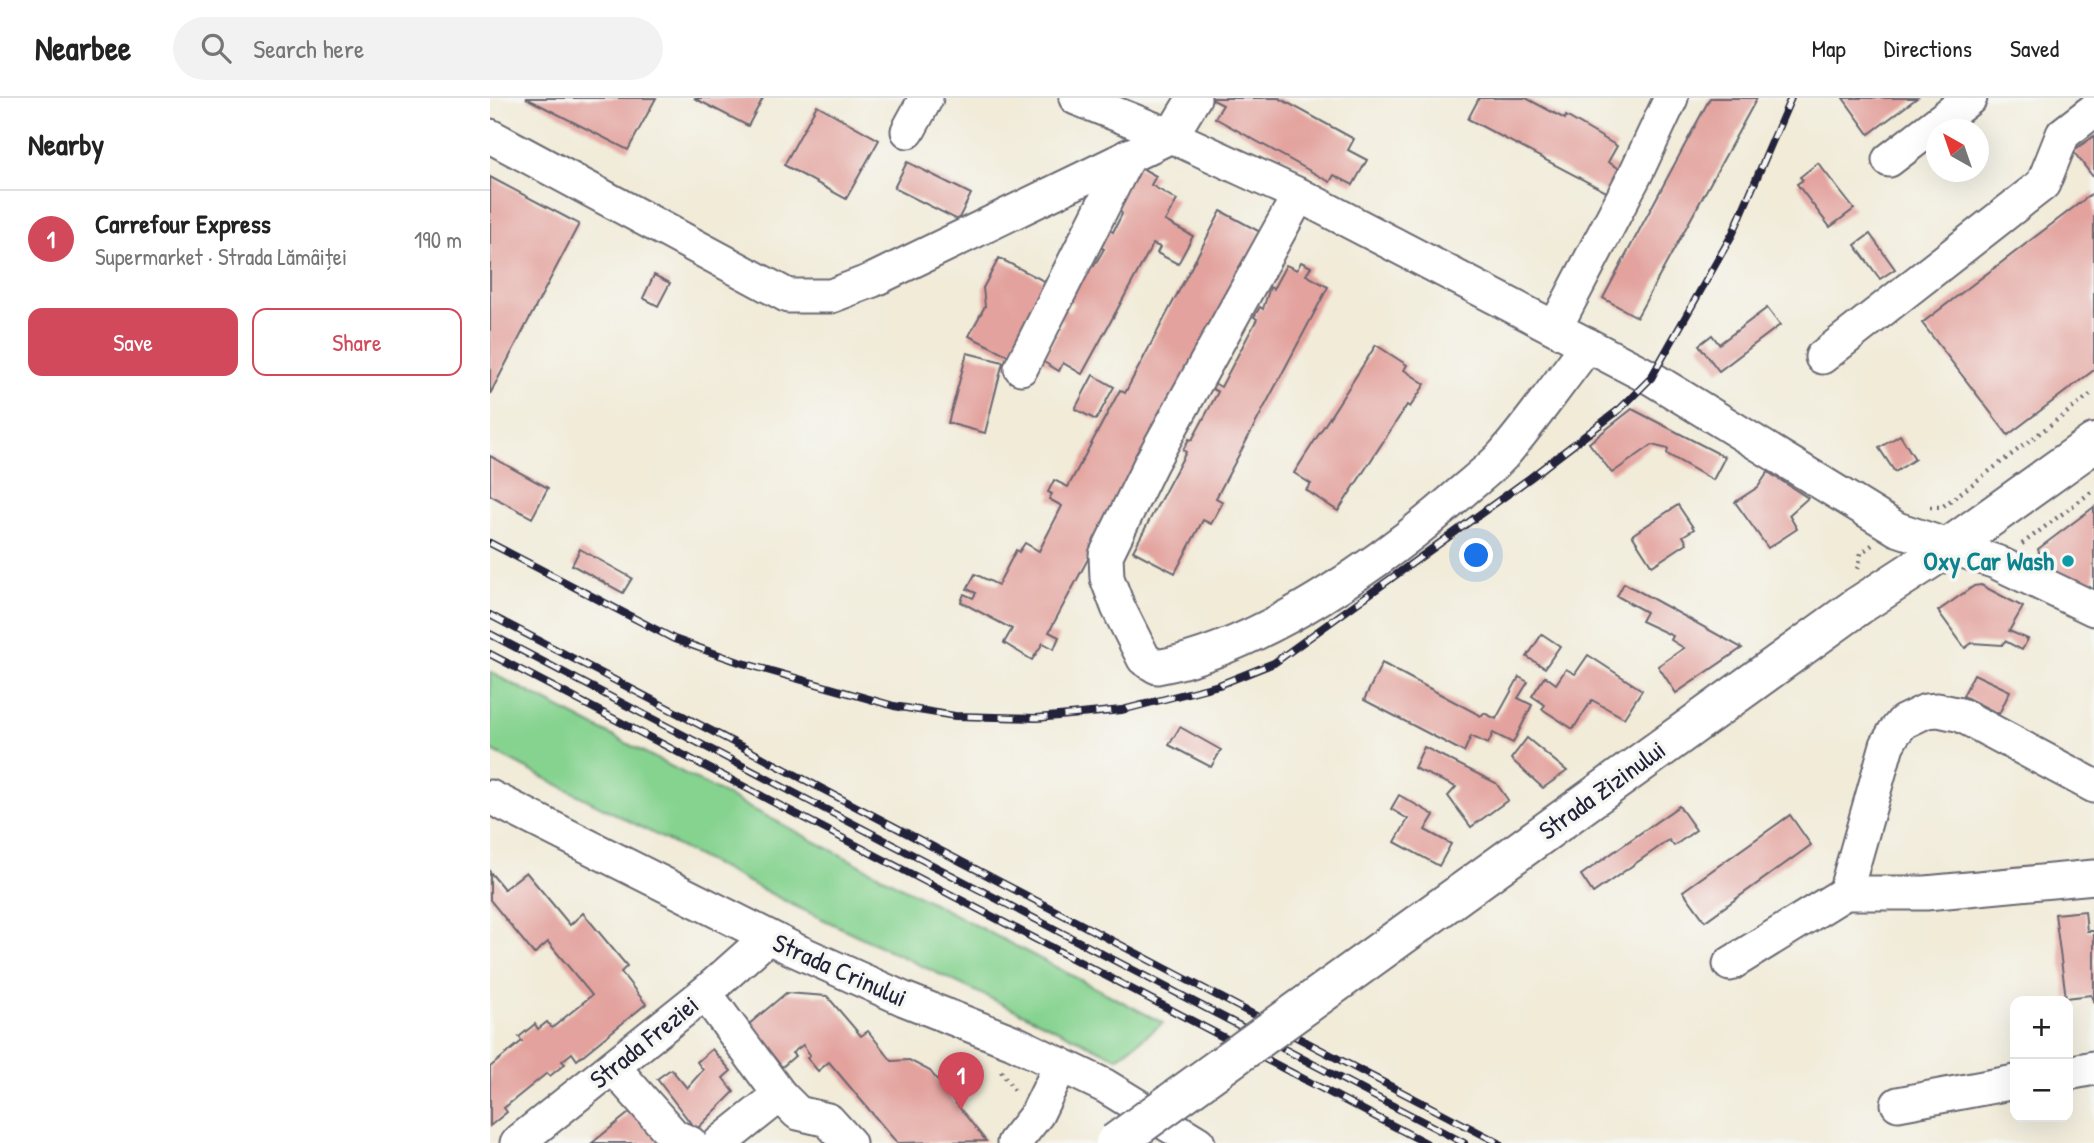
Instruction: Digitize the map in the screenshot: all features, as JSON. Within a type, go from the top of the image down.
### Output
[{"type":"main road","name":"Strada Zizinului","points":[[1115,1143],[1857,590],[1948,547],[2094,443]]},
{"type":"street","points":[[908,131],[926,98]]},
{"type":"street","points":[[1076,98],[1171,136],[1299,195],[1651,378],[1897,529],[1996,562],[2094,609]]},
{"type":"street","points":[[490,136],[788,296],[831,296],[873,280],[1171,136],[1194,98]]},
{"type":"street","points":[[1889,160],[1970,98]]},
{"type":"street","points":[[1555,328],[1664,100]]},
{"type":"street","points":[[1822,357],[2043,184],[2063,134],[2094,110]]},
{"type":"street","points":[[1021,368],[1128,156]]},
{"type":"street","points":[[1299,195],[1151,463],[1106,555],[1107,578],[1118,607],[1144,659],[1157,667],[1188,662],[1259,631],[1356,574],[1434,517],[1502,456],[1588,345]]},
{"type":"street","points":[[1845,893],[1887,745],[1903,722],[1915,715],[1938,710],[1961,715],[2094,786]]},
{"type":"street","name":"Strada Crinului","points":[[490,797],[768,937],[1105,1086],[1191,1142]]},
{"type":"street","points":[[1730,964],[1845,893],[1926,892],[2094,877]]},
{"type":"street","name":"Strada Freziei","points":[[517,1143],[705,993],[768,937]]},
{"type":"street","points":[[705,993],[780,1095],[798,1113],[828,1120],[849,1143]]},
{"type":"street","points":[[1014,1143],[1037,1114],[1060,1065]]},
{"type":"street","points":[[613,1067],[674,1136],[690,1143]]},
{"type":"street","points":[[2073,1072],[2094,1068]]},
{"type":"street","points":[[1898,1104],[2010,1083]]},
{"type":"street","points":[[720,1143],[780,1095]]},
{"type":"path","points":[[1857,590],[1861,553],[1897,529],[1923,506],[1941,507],[2094,392]]},
{"type":"green space","points":[[490,672],[1163,1023],[1117,1058],[795,906],[490,750]]},
{"type":"building","points":[[526,98],[656,98],[628,150]]},
{"type":"building","points":[[694,98],[763,98],[748,126]]},
{"type":"building","points":[[1209,98],[1279,98],[1354,139],[1348,150],[1367,160],[1353,185],[1334,175],[1330,182],[1215,118],[1223,105]]},
{"type":"building","points":[[1479,98],[1526,98],[1565,119],[1566,116],[1617,146],[1608,162],[1622,170],[1610,194],[1468,119]]},
{"type":"building","points":[[1710,98],[1757,98],[1637,317],[1603,298]]},
{"type":"building","points":[[1843,98],[1917,98],[1869,134]]},
{"type":"building","points":[[817,105],[879,140],[846,199],[784,165]]},
{"type":"building","points":[[2094,136],[2094,178],[2073,151]]},
{"type":"building","points":[[907,162],[971,194],[958,220],[894,188]]},
{"type":"building","points":[[1818,163],[1854,209],[1830,227],[1797,184],[1803,180],[1800,177]]},
{"type":"building","points":[[1136,165],[1156,176],[1151,185],[1177,200],[1165,221],[1193,236],[1178,264],[1157,253],[1160,247],[1153,244],[1082,374],[1063,363],[1059,371],[1042,361],[1064,321],[1056,317],[1061,308],[1069,312],[1074,303],[1066,299],[1086,261],[1094,266],[1104,249],[1096,245],[1106,228],[1113,232],[1122,214],[1115,203]]},
{"type":"building","points":[[490,177],[579,224],[490,394]]},
{"type":"building","points":[[2094,192],[2094,370],[2008,435],[1922,323]]},
{"type":"building","points":[[1221,211],[1262,233],[1049,632],[1059,637],[1054,649],[1043,643],[1032,660],[1004,643],[1012,629],[961,602],[964,594],[973,598],[976,593],[967,589],[975,574],[998,585],[1016,550],[1019,552],[1025,543],[1039,551],[1062,506],[1049,499],[1052,494],[1048,492],[1054,480],[1068,487],[1120,390],[1125,393]]},
{"type":"building","points":[[1870,234],[1895,269],[1880,279],[1855,245]]},
{"type":"building","points":[[999,258],[1046,282],[1009,356],[969,336],[985,306],[983,288]]},
{"type":"building","points":[[1301,262],[1311,267],[1306,275],[1328,287],[1216,498],[1223,502],[1211,524],[1203,520],[1175,573],[1133,551],[1186,452],[1183,450],[1189,439],[1192,440],[1218,392],[1209,387],[1212,382],[1221,387],[1257,319],[1254,317],[1260,307],[1263,309],[1270,287],[1273,289],[1286,265],[1297,270]]},
{"type":"building","points":[[654,275],[670,283],[658,306],[643,298]]},
{"type":"building","points":[[1767,308],[1780,325],[1719,371],[1699,345],[1712,335],[1719,344]]},
{"type":"building","points":[[1376,345],[1407,365],[1404,370],[1425,384],[1410,407],[1407,405],[1338,511],[1306,490],[1311,484],[1294,473]]},
{"type":"building","points":[[967,353],[1003,362],[985,433],[948,423]]},
{"type":"building","points":[[1093,375],[1114,387],[1096,420],[1075,409]]},
{"type":"building","points":[[1632,409],[1725,457],[1713,480],[1667,454],[1668,449],[1652,445],[1612,473],[1589,443]]},
{"type":"building","points":[[1900,435],[1915,459],[1895,472],[1879,448]]},
{"type":"building","points":[[490,456],[548,488],[532,518],[490,495]]},
{"type":"building","points":[[1768,472],[1808,498],[1789,515],[1797,529],[1768,548],[1735,502],[1758,487]]},
{"type":"building","points":[[1678,505],[1694,529],[1683,536],[1687,543],[1652,566],[1632,535]]},
{"type":"building","name":"Oxy Car Wash","points":[[2094,507],[2094,600],[2046,573],[2038,549]]},
{"type":"building","points":[[580,549],[632,578],[623,593],[572,565]]},
{"type":"building","points":[[1624,583],[1742,648],[1676,693],[1658,666],[1684,648],[1671,640],[1673,636],[1641,621],[1646,612],[1617,596]]},
{"type":"building","points":[[1981,585],[2023,607],[2009,631],[2028,639],[2022,650],[2005,641],[2002,645],[1972,643],[1965,648],[1938,611],[1974,586]]},
{"type":"building","points":[[1542,634],[1560,646],[1545,668],[1527,657]]},
{"type":"building","points":[[1588,655],[1642,690],[1624,718],[1592,700],[1573,729],[1542,709],[1545,705],[1532,696],[1545,676],[1556,684],[1566,669],[1575,674]]},
{"type":"building","points":[[1382,663],[1481,716],[1484,713],[1496,719],[1519,677],[1528,682],[1518,698],[1532,705],[1513,743],[1493,733],[1488,744],[1471,736],[1464,752],[1364,700]]},
{"type":"building","points":[[1974,674],[2010,691],[1999,714],[1963,696]]},
{"type":"building","points":[[1180,727],[1221,750],[1211,767],[1169,745]]},
{"type":"building","points":[[1527,738],[1567,771],[1543,788],[1511,759]]},
{"type":"building","points":[[1424,747],[1496,783],[1508,800],[1471,827],[1448,796],[1456,787],[1414,768]]},
{"type":"building","points":[[1399,795],[1434,815],[1425,830],[1451,844],[1439,866],[1395,842],[1408,819],[1391,809]]},
{"type":"building","points":[[1679,806],[1696,830],[1674,846],[1669,840],[1593,893],[1581,875]]},
{"type":"building","points":[[1790,815],[1811,845],[1705,921],[1683,891]]},
{"type":"building","points":[[490,872],[504,889],[526,872],[570,925],[583,913],[627,966],[621,972],[646,1004],[577,1060],[572,1053],[562,1061],[565,1064],[550,1076],[547,1073],[504,1108],[507,1112],[490,1126],[490,1067],[522,1041],[519,1037],[535,1024],[538,1029],[547,1022],[552,1028],[592,995],[548,942],[534,954],[490,900]]},
{"type":"building","points":[[2085,911],[2087,931],[2094,931],[2094,1003],[2091,995],[2066,996],[2055,914]]},
{"type":"building","points":[[786,993],[827,996],[861,1036],[868,1031],[892,1061],[909,1060],[930,1071],[986,1141],[897,1143],[829,1062],[818,1071],[807,1058],[810,1055],[803,1045],[792,1053],[795,1056],[782,1067],[748,1025]]},
{"type":"building","points":[[712,1049],[731,1071],[723,1078],[734,1092],[696,1130],[657,1079],[671,1069],[687,1088],[703,1070],[697,1062]]},
{"type":"building","points":[[634,1109],[661,1143],[592,1143]]},
{"type":"railway","points":[[490,543],[674,639],[739,662],[894,706],[955,716],[1037,718],[1122,710],[1219,685],[1274,663],[1530,478],[1620,409],[1651,378],[1733,233],[1791,98]]},
{"type":"railway","points":[[490,615],[1499,1143]]},
{"type":"railway","points":[[490,634],[1464,1143]]},
{"type":"railway","points":[[490,654],[1426,1143]]},
{"type":"place","name":"Oxy Car Wash","points":[[2068,561]]},
{"type":"place","name":"Carrefour Express","points":[[961,1110]]}]
